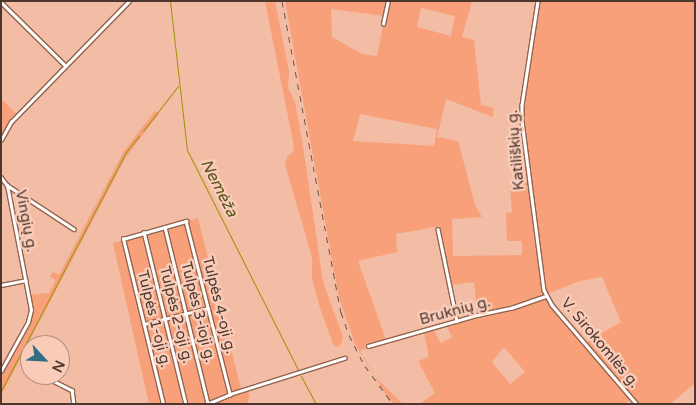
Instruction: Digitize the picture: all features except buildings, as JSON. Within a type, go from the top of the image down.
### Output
[{"type":"street","points":[[1,140],[11,122],[128,1]]},
{"type":"street","points":[[383,24],[388,1]]},
{"type":"street","name":"Katiliškių g.","points":[[538,1],[522,106],[522,131],[543,287],[546,296]]},
{"type":"street","points":[[1,2],[66,66]]},
{"type":"street","points":[[1,178],[7,185]]},
{"type":"street","name":"Vingių g.","points":[[7,185],[74,229]]},
{"type":"street","name":"Vingių g.","points":[[1,371],[30,319],[31,306],[7,185]]},
{"type":"street","name":"Tulpės 4-oji g.","points":[[165,226],[186,221],[230,394]]},
{"type":"street","points":[[144,232],[165,226]]},
{"type":"street","name":"Tulpės 3-ioji g.","points":[[165,226],[208,403]]},
{"type":"street","points":[[438,229],[457,321]]},
{"type":"street","name":"Tulpės 1-oji g.","points":[[144,232],[123,239],[163,404]]},
{"type":"street","name":"Tulpės 2-oji g.","points":[[144,232],[186,404]]},
{"type":"street","points":[[1,285],[26,280]]},
{"type":"street","name":"Bruknių g.","points":[[368,346],[512,308],[546,296]]},
{"type":"street","name":"V. Sirokomlės g.","points":[[546,296],[637,404]]},
{"type":"street","points":[[143,324],[208,308]]},
{"type":"street","points":[[208,403],[230,394],[344,358]]},
{"type":"street","points":[[62,385],[72,390],[74,404]]},
{"type":"shaded area","points":[[265,1],[275,1],[289,71],[288,88],[295,102],[303,146],[323,282],[343,337],[341,344],[337,347],[333,344],[320,308],[312,278],[312,257],[285,164],[287,157],[293,152],[294,146]]},
{"type":"shaded area","points":[[285,1],[472,1],[462,37],[474,40],[481,105],[493,108],[493,117],[446,99],[437,137],[458,141],[475,205],[482,217],[452,219],[453,256],[522,255],[522,241],[507,241],[506,213],[512,212],[510,186],[528,182],[543,292],[631,399],[625,404],[420,404],[435,393],[418,361],[429,357],[424,333],[433,329],[441,343],[452,337],[447,326],[478,317],[474,282],[451,285],[440,226],[396,234],[397,252],[358,261],[386,340],[360,351],[377,379],[403,404],[394,404],[385,393],[355,344],[339,298]],"holes":[[[421,8],[455,16],[451,36],[417,27]],[[331,9],[385,16],[377,56],[362,54],[332,37]],[[360,114],[437,129],[434,146],[353,141]],[[504,347],[525,372],[510,384],[492,362]]]},
{"type":"shaded area","points":[[539,1],[695,1],[695,383],[670,404],[639,404],[586,342],[621,322],[602,277],[580,281],[547,294],[523,112]]},
{"type":"shaded area","points":[[1,99],[17,114],[1,137]]},
{"type":"shaded area","points":[[155,111],[159,113],[126,157],[33,335],[22,335],[30,320],[32,307],[30,295],[49,293],[56,280],[50,277],[53,272],[59,275],[124,151]]},
{"type":"shaded area","points":[[198,218],[241,389],[203,404],[149,404],[113,243]]},
{"type":"shaded area","points":[[20,339],[20,359],[1,395],[1,374]]},
{"type":"shaded area","points":[[247,391],[250,394],[247,404],[214,404]]},
{"type":"waterway","name":"Nemėža","points":[[170,1],[187,150],[298,370]]},
{"type":"waterway","points":[[143,131],[178,86]]},
{"type":"waterway","points":[[1,391],[126,152],[139,136]]},
{"type":"waterway","name":"Nemėža","points":[[301,376],[316,404]]},
{"type":"railway","points":[[282,1],[341,312],[349,335],[365,366],[393,404]]}]
